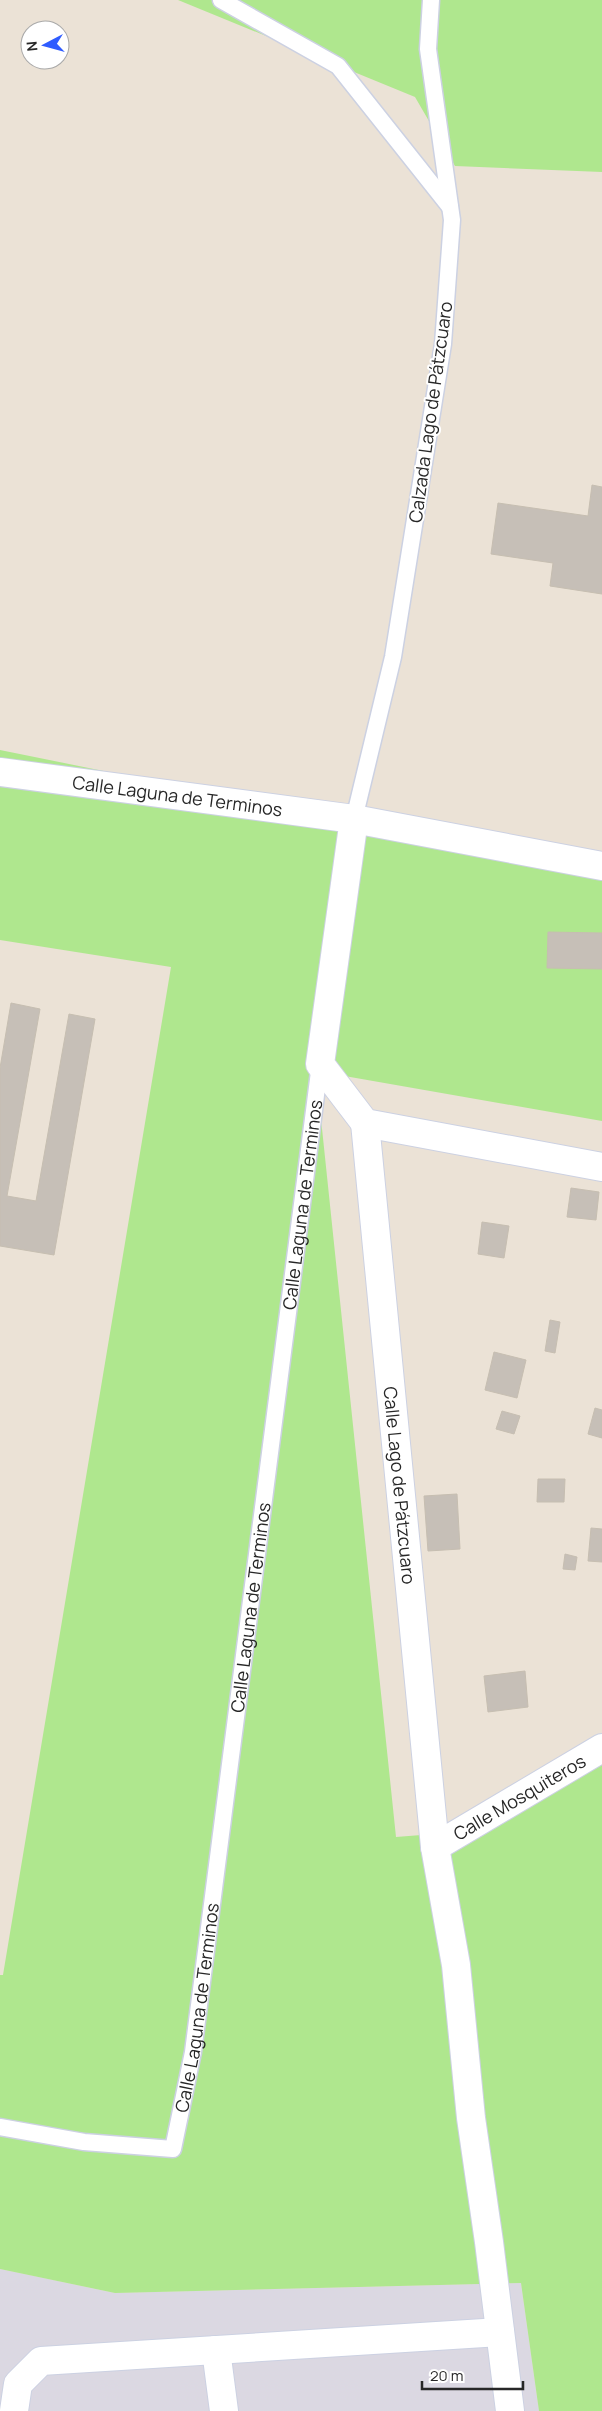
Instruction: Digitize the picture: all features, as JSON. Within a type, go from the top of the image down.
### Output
[{"type":"street","name":"Calle Laguna de Terminos","points":[[0,772],[354,819],[602,866]]},
{"type":"street","name":"Calle Laguna de Terminos","points":[[354,819],[320,1064],[365,1123]]},
{"type":"street","points":[[365,1123],[602,1167]]},
{"type":"street","name":"Calle Lago de Pátzcuaro","points":[[365,1123],[435,1847],[456,1965],[470,2118],[510,2411]]},
{"type":"street","name":"Calle Mosquiteros","points":[[435,1847],[602,1748]]},
{"type":"street","points":[[14,2411],[18,2384],[40,2361],[500,2332]]},
{"type":"street","points":[[216,2350],[224,2411]]},
{"type":"lane","points":[[221,0],[338,66],[450,207]]},
{"type":"lane","name":"Calzada Lago de Pátzcuaro","points":[[354,819],[393,658],[443,344],[452,220],[428,48],[431,0]]},
{"type":"lane","name":"Calle Laguna de Terminos","points":[[0,2127],[84,2142],[174,2148],[193,2052],[320,1064]]},
{"type":"shaded area","points":[[0,2269],[115,2293],[521,2283],[539,2411],[0,2411]]},
{"type":"green space","points":[[178,0],[602,0],[602,172],[455,166],[415,97]]},
{"type":"green space","points":[[0,750],[602,872],[602,1121],[316,1071],[396,1837],[459,1832],[602,1759],[602,2411],[539,2411],[521,2283],[115,2293],[0,2269],[0,1975],[3,1975],[171,967],[0,940]]},
{"type":"building","points":[[592,485],[602,487],[602,594],[550,586],[553,563],[491,554],[498,503],[588,516]]},
{"type":"building","points":[[548,932],[602,933],[602,969],[547,968]]},
{"type":"building","points":[[11,1003],[40,1009],[7,1196],[36,1201],[69,1014],[95,1019],[54,1255],[0,1246],[0,1068]]},
{"type":"building","points":[[571,1188],[599,1192],[596,1220],[567,1217]]},
{"type":"building","points":[[482,1222],[509,1226],[504,1258],[478,1254]]},
{"type":"building","points":[[550,1320],[560,1322],[555,1353],[545,1351]]},
{"type":"building","points":[[494,1352],[526,1360],[517,1398],[485,1390]]},
{"type":"building","points":[[595,1408],[602,1410],[602,1438],[588,1434]]},
{"type":"building","points":[[502,1411],[520,1416],[514,1434],[496,1429]]},
{"type":"building","points":[[538,1479],[565,1479],[564,1502],[537,1502]]},
{"type":"building","points":[[457,1494],[460,1549],[428,1551],[424,1496]]},
{"type":"building","points":[[591,1528],[602,1529],[602,1562],[588,1561]]},
{"type":"building","points":[[565,1554],[577,1557],[575,1570],[563,1569]]},
{"type":"building","points":[[525,1671],[528,1707],[488,1712],[484,1676]]}]
